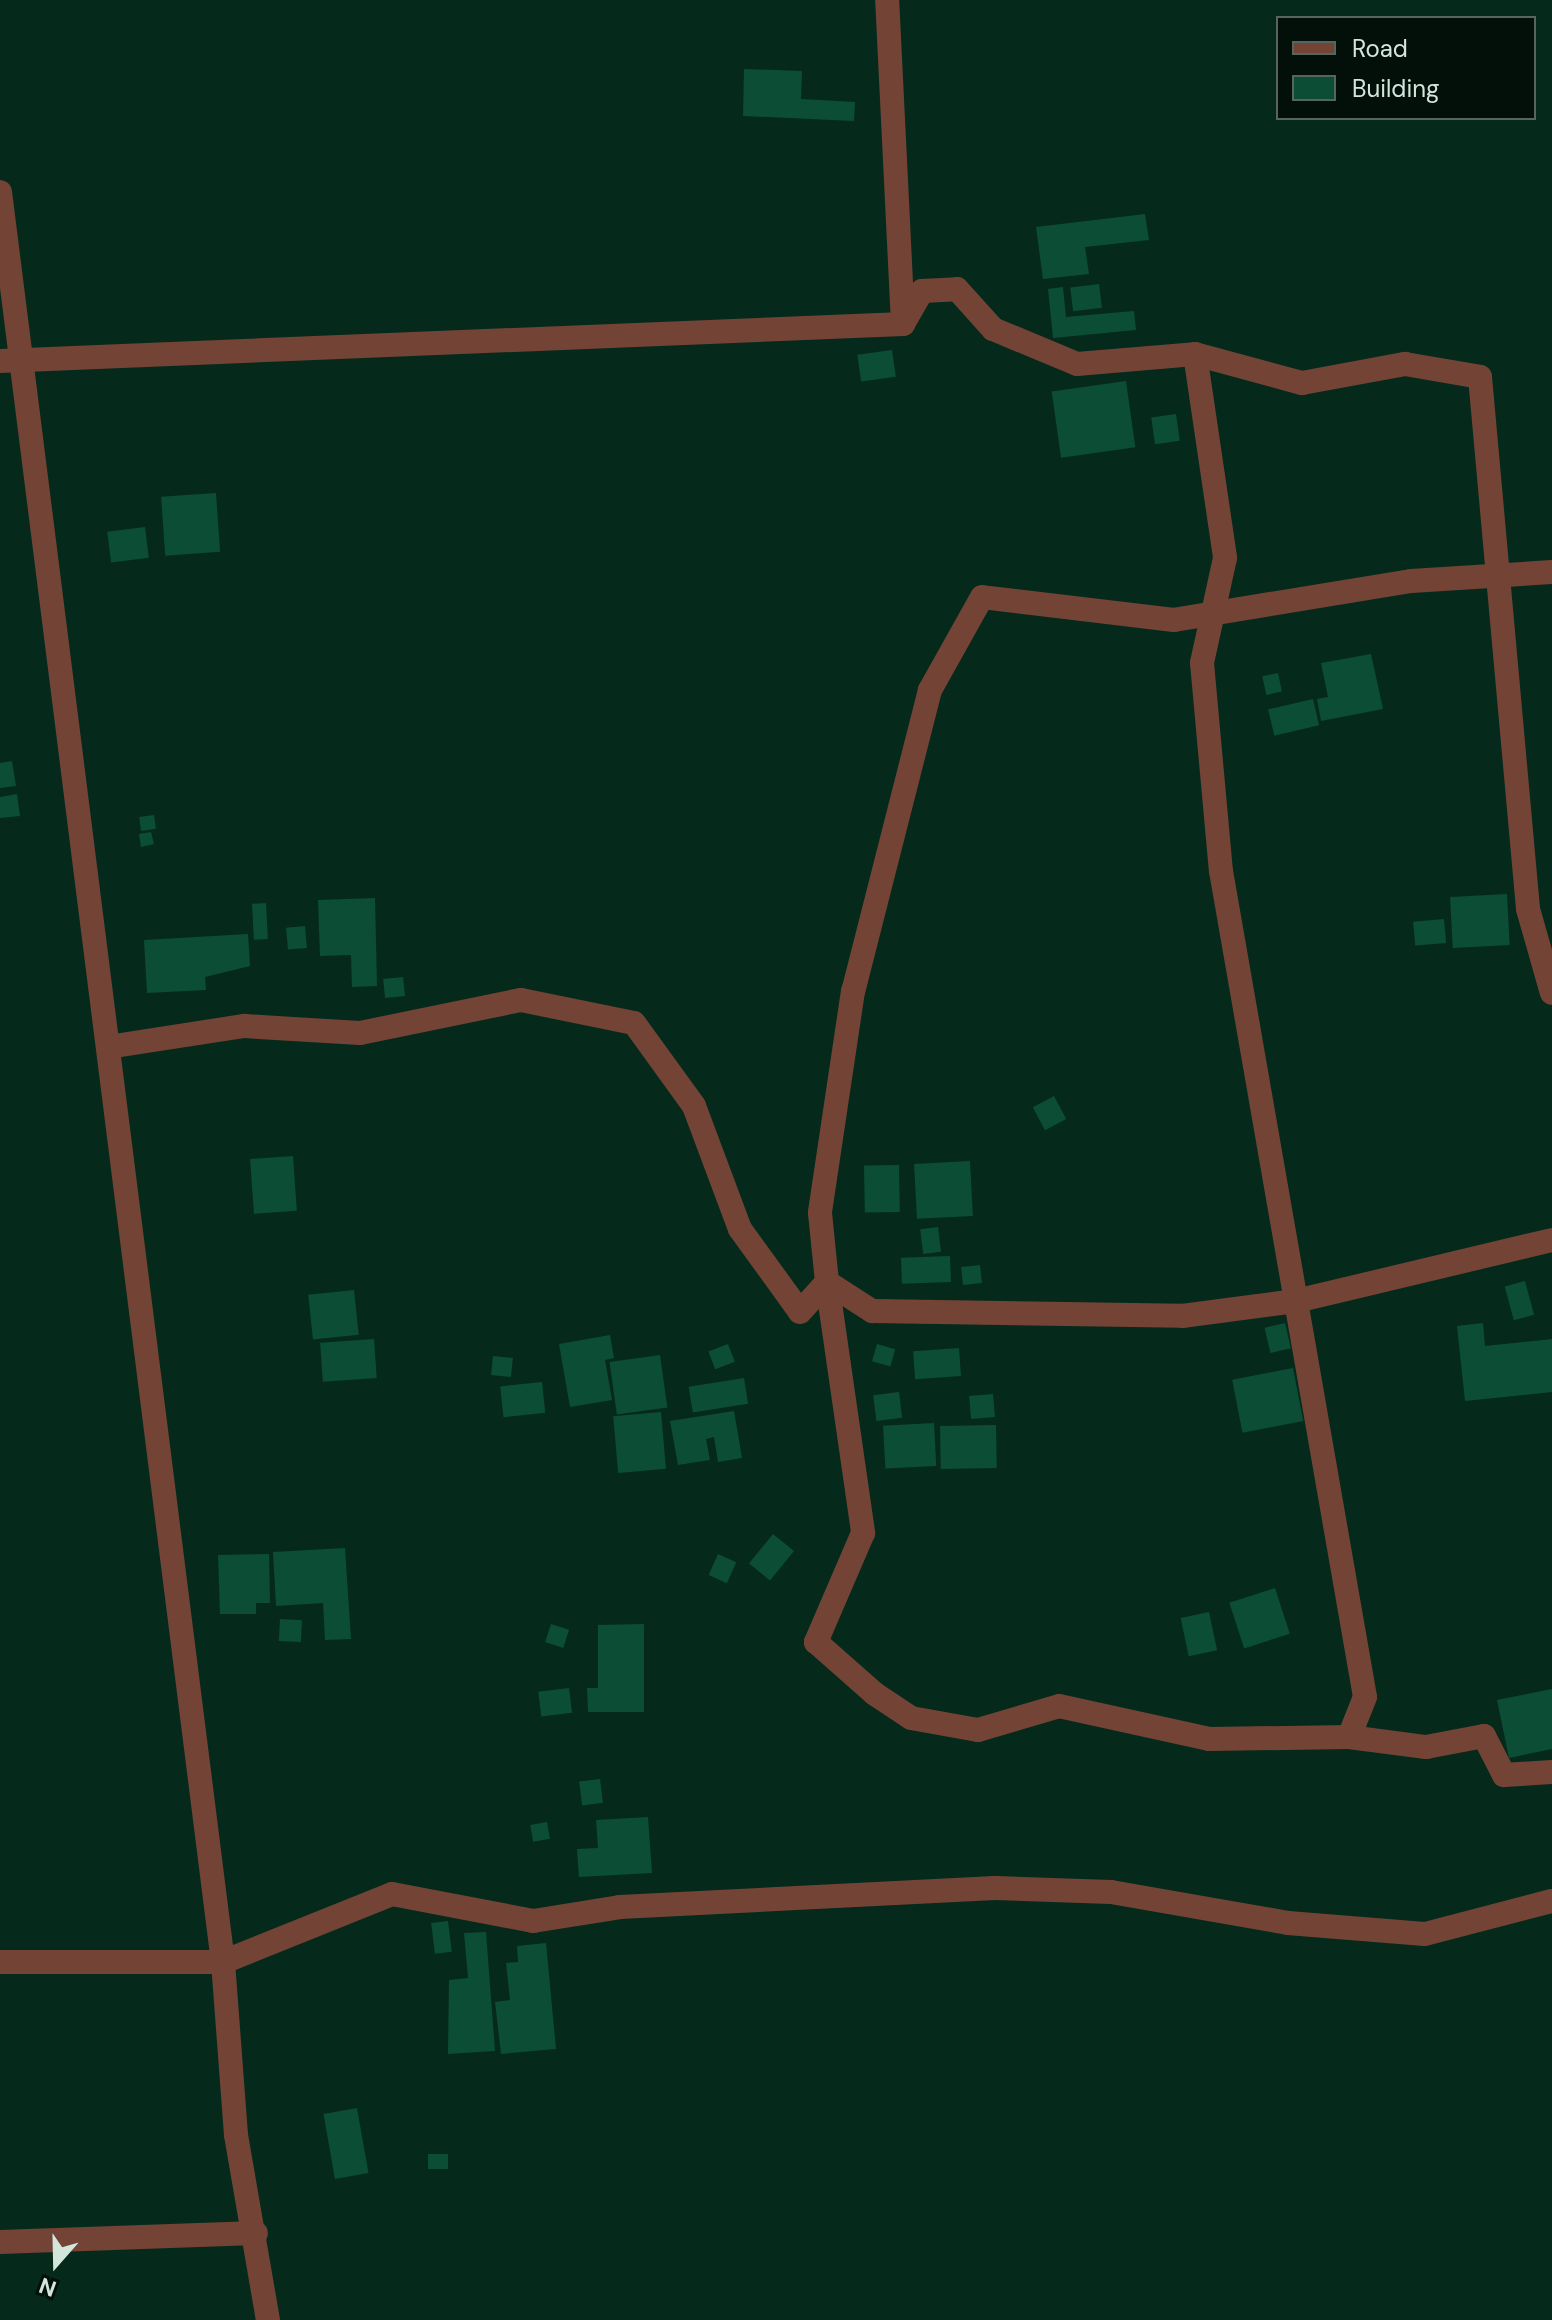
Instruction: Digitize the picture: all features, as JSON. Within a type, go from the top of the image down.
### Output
[{"type":"street","points":[[887,0],[903,324]]},
{"type":"street","points":[[0,192],[10,361],[108,1047],[223,1962],[236,2135],[256,2233],[268,2320]]},
{"type":"street","points":[[903,324],[922,291],[957,289],[993,329],[1077,364],[1195,354],[1302,383],[1405,364],[1480,377],[1528,909],[1552,993]]},
{"type":"street","points":[[10,361],[903,324]]},
{"type":"street","points":[[1195,354],[1225,558],[1202,663],[1221,871],[1365,1697],[1349,1737]]},
{"type":"street","points":[[1552,572],[1411,581],[1174,620],[982,597],[930,690],[853,991],[820,1213],[863,1533],[816,1642],[875,1694],[911,1718],[978,1730],[1059,1706],[1209,1739],[1349,1737],[1426,1747],[1484,1736],[1504,1775],[1552,1772]]},
{"type":"street","points":[[108,1047],[244,1026],[360,1033],[521,1000],[634,1023],[694,1106],[740,1229],[800,1312],[827,1282]]},
{"type":"street","points":[[827,1282],[872,1311],[1182,1316],[1296,1301],[1552,1240]]},
{"type":"street","points":[[0,1962],[223,1962],[392,1894],[533,1921],[620,1907],[995,1888],[1111,1892],[1288,1923],[1425,1934],[1552,1901]]},
{"type":"street","points":[[0,2242],[256,2233]]},
{"type":"building","points":[[744,69],[802,71],[801,99],[855,102],[854,121],[743,116]]},
{"type":"building","points":[[1145,214],[1149,240],[1085,247],[1089,274],[1043,279],[1036,227]]},
{"type":"building","points":[[1099,284],[1102,308],[1073,311],[1070,288]]},
{"type":"building","points":[[1063,287],[1066,317],[1134,311],[1136,330],[1053,338],[1048,289]]},
{"type":"building","points":[[892,350],[896,377],[861,382],[857,355]]},
{"type":"building","points":[[1126,381],[1135,447],[1061,458],[1052,391]]},
{"type":"building","points":[[1176,414],[1180,441],[1155,444],[1151,417]]},
{"type":"building","points":[[216,493],[220,552],[165,556],[161,497]]},
{"type":"building","points":[[145,527],[149,558],[111,562],[107,532]]},
{"type":"building","points":[[1371,654],[1383,709],[1321,721],[1317,699],[1328,697],[1321,663]]},
{"type":"building","points":[[1278,673],[1282,692],[1266,695],[1262,676]]},
{"type":"building","points":[[1313,699],[1319,725],[1274,736],[1268,709]]},
{"type":"building","points":[[12,761],[16,786],[0,788],[0,763]]},
{"type":"building","points":[[17,794],[20,816],[0,818],[0,797]]},
{"type":"building","points":[[154,815],[156,829],[141,831],[139,817]]},
{"type":"building","points":[[151,832],[154,844],[141,847],[139,834]]},
{"type":"building","points":[[1507,894],[1510,945],[1453,948],[1450,897]]},
{"type":"building","points":[[375,898],[377,986],[352,987],[351,955],[320,956],[318,900]]},
{"type":"building","points":[[266,903],[268,939],[254,940],[252,904]]},
{"type":"building","points":[[1444,919],[1446,943],[1415,946],[1413,922]]},
{"type":"building","points":[[305,926],[307,948],[288,950],[286,928]]},
{"type":"building","points":[[248,934],[250,966],[205,977],[206,990],[147,993],[144,940]]},
{"type":"building","points":[[403,977],[405,996],[385,998],[383,979]]},
{"type":"building","points":[[1054,1096],[1066,1119],[1045,1130],[1033,1107]]},
{"type":"building","points":[[293,1156],[297,1211],[254,1214],[250,1159]]},
{"type":"building","points":[[970,1161],[973,1216],[917,1219],[914,1164]]},
{"type":"building","points":[[899,1165],[900,1212],[865,1213],[864,1166]]},
{"type":"building","points":[[938,1227],[941,1252],[923,1254],[920,1229]]},
{"type":"building","points":[[950,1256],[951,1282],[902,1284],[901,1258]]},
{"type":"building","points":[[980,1265],[982,1283],[963,1285],[961,1267]]},
{"type":"building","points":[[1525,1281],[1534,1315],[1514,1320],[1505,1286]]},
{"type":"building","points":[[354,1290],[359,1335],[313,1340],[308,1295]]},
{"type":"building","points":[[1285,1323],[1291,1348],[1270,1353],[1265,1328]]},
{"type":"building","points":[[1483,1323],[1485,1346],[1552,1339],[1552,1392],[1465,1401],[1457,1326]]},
{"type":"building","points":[[610,1335],[614,1358],[605,1360],[612,1400],[570,1407],[559,1344]]},
{"type":"building","points":[[374,1339],[377,1378],[323,1382],[320,1343]]},
{"type":"building","points":[[728,1344],[735,1362],[715,1369],[708,1352]]},
{"type":"building","points":[[877,1344],[895,1349],[890,1367],[872,1361]]},
{"type":"building","points":[[959,1348],[961,1376],[915,1379],[913,1351]]},
{"type":"building","points":[[660,1355],[667,1407],[617,1415],[609,1362]]},
{"type":"building","points":[[493,1356],[513,1358],[511,1377],[491,1375]]},
{"type":"building","points":[[1293,1368],[1303,1421],[1242,1433],[1232,1380]]},
{"type":"building","points":[[744,1378],[748,1404],[693,1412],[689,1387]]},
{"type":"building","points":[[542,1382],[545,1413],[503,1417],[500,1386]]},
{"type":"building","points":[[899,1392],[902,1418],[876,1421],[873,1395]]},
{"type":"building","points":[[993,1394],[995,1417],[971,1419],[969,1396]]},
{"type":"building","points":[[734,1411],[742,1458],[718,1462],[714,1437],[706,1439],[710,1460],[678,1465],[670,1421]]},
{"type":"building","points":[[661,1412],[666,1469],[618,1473],[613,1416]]},
{"type":"building","points":[[934,1423],[936,1466],[885,1469],[883,1426]]},
{"type":"building","points":[[996,1425],[997,1468],[941,1469],[940,1426]]},
{"type":"building","points":[[773,1534],[794,1551],[770,1581],[749,1564]]},
{"type":"building","points":[[345,1548],[351,1639],[325,1640],[323,1603],[276,1606],[273,1552]]},
{"type":"building","points":[[269,1554],[270,1603],[256,1603],[256,1614],[220,1614],[218,1555]]},
{"type":"building","points":[[718,1554],[736,1562],[727,1583],[709,1575]]},
{"type":"building","points":[[1275,1588],[1290,1634],[1244,1648],[1229,1603]]},
{"type":"building","points":[[1209,1612],[1217,1650],[1189,1656],[1181,1618]]},
{"type":"building","points":[[280,1619],[302,1620],[301,1642],[279,1641]]},
{"type":"building","points":[[551,1624],[569,1630],[563,1648],[545,1642]]},
{"type":"building","points":[[644,1624],[644,1712],[588,1712],[587,1688],[598,1688],[598,1625]]},
{"type":"building","points":[[569,1688],[572,1713],[541,1717],[538,1692]]},
{"type":"building","points":[[1552,1689],[1552,1749],[1509,1758],[1497,1700]]},
{"type":"building","points":[[600,1779],[603,1803],[582,1805],[579,1782]]},
{"type":"building","points":[[648,1817],[652,1873],[579,1877],[577,1849],[598,1848],[596,1820]]},
{"type":"building","points":[[547,1822],[550,1839],[533,1842],[530,1825]]},
{"type":"building","points":[[448,1921],[452,1952],[435,1954],[431,1923]]},
{"type":"building","points":[[486,1932],[495,2051],[448,2054],[449,1980],[468,1978],[464,1933]]},
{"type":"building","points":[[546,1943],[556,2049],[501,2054],[495,2002],[510,2000],[506,1963],[518,1962],[517,1946]]},
{"type":"building","points":[[357,2108],[368,2173],[335,2179],[324,2114]]},
{"type":"building","points":[[428,2154],[448,2154],[448,2169],[428,2169]]}]
